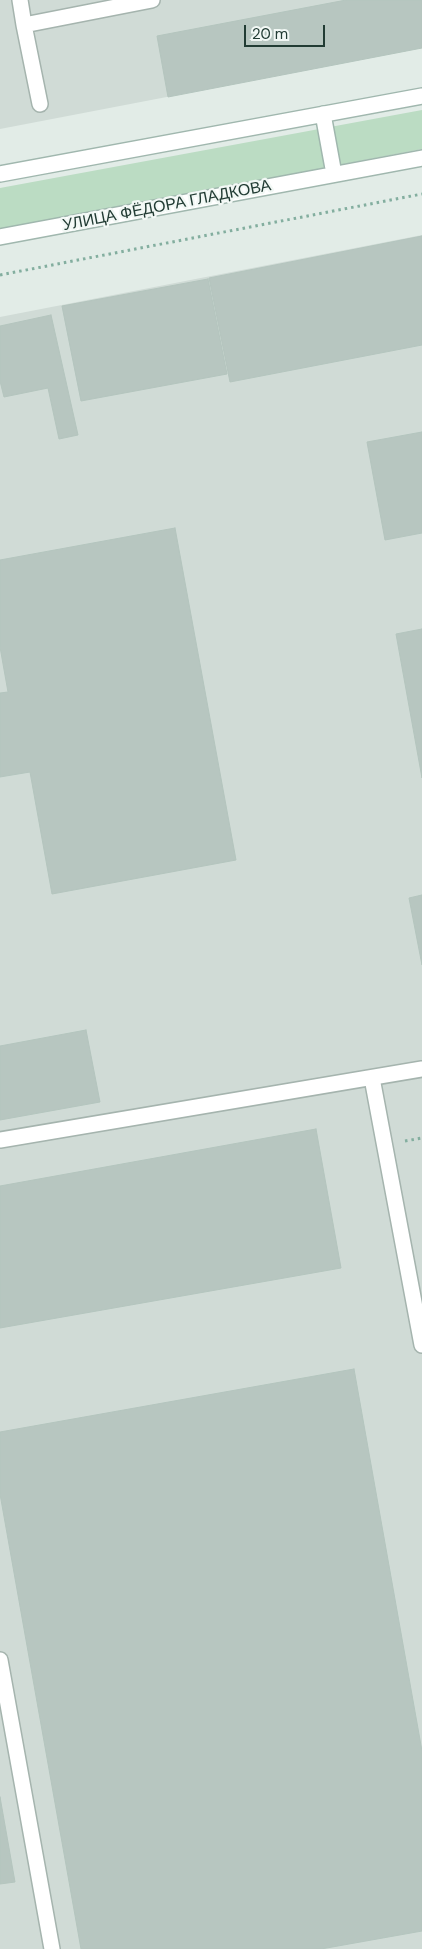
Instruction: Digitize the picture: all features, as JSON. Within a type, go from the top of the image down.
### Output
[{"type":"main road","points":[[20,0],[40,104]]},
{"type":"main road","points":[[24,25],[152,0]]},
{"type":"main road","points":[[0,174],[422,96]]},
{"type":"main road","points":[[323,114],[334,174]]},
{"type":"main road","name":"УЛИЦА ФЁДОРА ГЛАДКОВА","points":[[0,237],[422,158]]},
{"type":"main road","points":[[0,1140],[422,1069]]},
{"type":"main road","points":[[372,1078],[422,1346]]},
{"type":"main road","points":[[0,1660],[52,1949]]},
{"type":"path","points":[[0,274],[422,194]]},
{"type":"path","points":[[402,1141],[422,1138]]},
{"type":"shaded area","points":[[0,0],[422,0],[422,48],[0,129]]},
{"type":"shaded area","points":[[422,235],[422,1949],[0,1949],[0,317]]},
{"type":"green space","points":[[422,110],[422,149],[0,230],[0,188]]},
{"type":"building","points":[[346,0],[422,0],[422,48],[168,97],[157,36]]},
{"type":"building","points":[[422,236],[422,345],[230,382],[209,278]]},
{"type":"building","points":[[208,279],[227,374],[81,401],[62,306]]},
{"type":"building","points":[[51,315],[78,435],[59,439],[48,388],[4,397],[0,381],[0,326]]},
{"type":"building","points":[[422,432],[422,533],[385,540],[367,442]]},
{"type":"building","points":[[175,528],[236,860],[52,894],[30,772],[0,777],[0,693],[8,692],[0,647],[0,560]]},
{"type":"building","points":[[422,629],[422,778],[396,634]]},
{"type":"building","points":[[422,895],[422,965],[409,898]]},
{"type":"building","points":[[86,1030],[100,1102],[0,1120],[0,1046]]},
{"type":"building","points":[[316,1129],[341,1268],[0,1328],[0,1186]]},
{"type":"building","points":[[354,1369],[422,1751],[422,1931],[321,1949],[81,1949],[0,1494],[0,1432]]},
{"type":"building","points":[[0,1797],[15,1882],[0,1884]]}]
